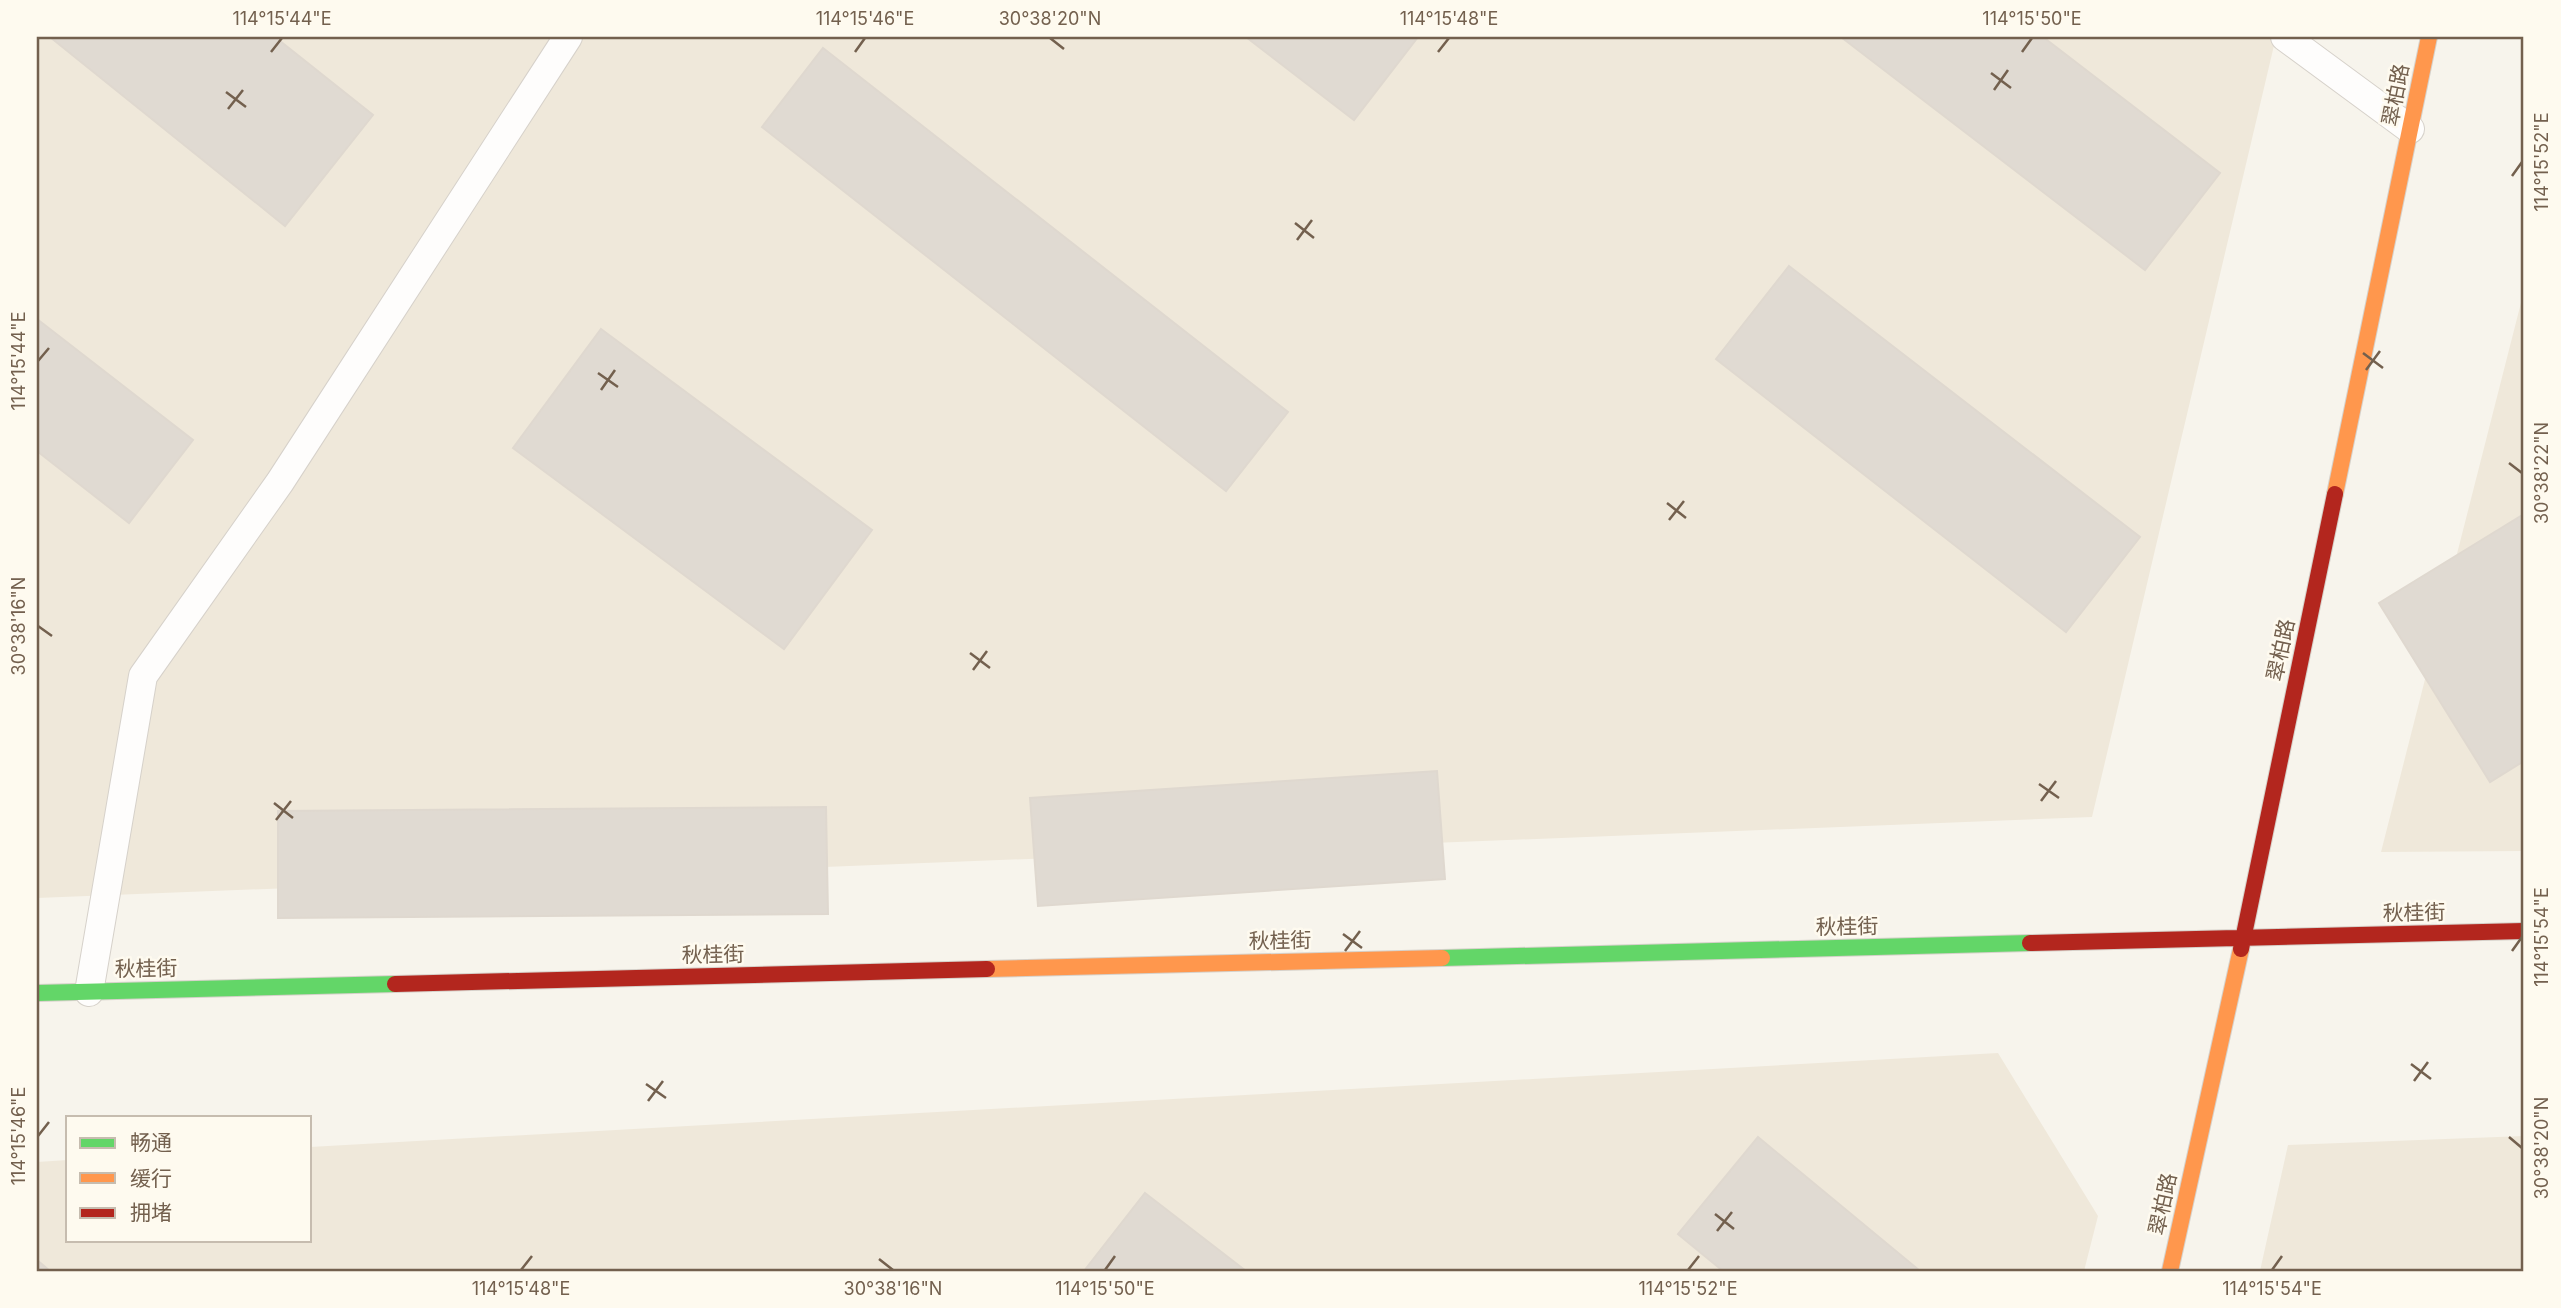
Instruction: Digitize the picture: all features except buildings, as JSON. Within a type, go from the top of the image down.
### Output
[{"type":"street","name":"翠柏路","points":[[2170,1271],[2243,938],[2429,37]]},
{"type":"street","name":"秋桂街","points":[[37,993],[2524,931]]},
{"type":"lane","points":[[89,992],[143,676],[280,482],[568,37]]},
{"type":"lane","points":[[2285,37],[2410,129]]},
{"type":"shaded area","points":[[37,37],[2276,37],[2092,817],[37,898]]},
{"type":"shaded area","points":[[2524,291],[2524,851],[2381,852]]},
{"type":"shaded area","points":[[1998,1053],[2098,1216],[2084,1271],[37,1271],[37,1162],[66,1160],[66,1242],[312,1242],[312,1147]]},
{"type":"shaded area","points":[[2524,1136],[2524,1271],[2260,1271],[2288,1145]]},
{"type":"traffic: fast","points":[[1442,958],[2030,943]]},
{"type":"traffic: fast","points":[[37,993],[395,984]]},
{"type":"traffic: slow","points":[[2335,494],[2429,37]]},
{"type":"traffic: slow","points":[[2170,1271],[2241,949]]},
{"type":"traffic: slow","points":[[987,969],[1442,958]]},
{"type":"traffic: jam","points":[[2241,949],[2335,494]]},
{"type":"traffic: jam","points":[[2030,943],[2524,931]]},
{"type":"traffic: jam","points":[[395,984],[987,969]]}]
